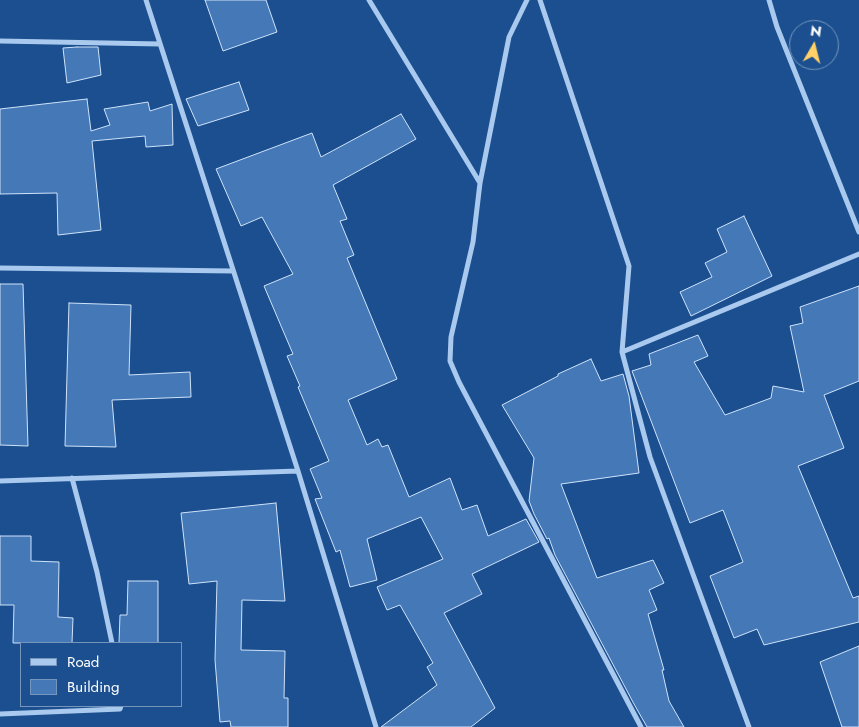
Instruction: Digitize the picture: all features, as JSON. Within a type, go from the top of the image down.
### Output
[{"type":"street","points":[[146,0],[298,471],[376,727]]},
{"type":"street","points":[[369,0],[480,183]]},
{"type":"street","points":[[527,0],[509,37],[480,183],[472,242],[451,337],[450,361],[458,382],[641,727]]},
{"type":"street","points":[[540,0],[629,266],[622,352],[650,457],[749,727]]},
{"type":"street","points":[[769,0],[777,27],[859,232]]},
{"type":"street","points":[[0,41],[160,44]]},
{"type":"street","points":[[622,352],[859,254]]},
{"type":"street","points":[[0,268],[233,271]]},
{"type":"street","points":[[0,481],[298,471]]},
{"type":"street","points":[[72,478],[97,572],[112,642]]},
{"type":"street","points":[[0,714],[120,709],[121,707]]},
{"type":"building","points":[[205,0],[266,0],[277,32],[223,51]]},
{"type":"building","points":[[98,47],[101,75],[67,83],[63,48]]},
{"type":"building","points":[[239,82],[249,110],[198,126],[186,99]]},
{"type":"building","points":[[87,99],[91,131],[110,125],[104,109],[148,102],[150,111],[172,104],[173,145],[146,147],[145,136],[92,141],[101,230],[58,235],[57,193],[0,194],[0,109]]},
{"type":"building","points":[[401,114],[416,139],[333,185],[347,219],[340,221],[354,255],[347,258],[397,379],[348,400],[367,445],[378,439],[382,447],[388,445],[409,497],[450,478],[462,510],[477,505],[488,536],[526,519],[539,542],[472,574],[482,594],[444,613],[495,708],[471,727],[381,727],[437,685],[427,667],[433,663],[400,605],[387,610],[377,587],[443,559],[421,517],[367,539],[377,580],[350,587],[340,550],[336,552],[315,499],[322,498],[310,469],[329,461],[287,356],[293,354],[264,286],[293,274],[262,217],[241,226],[216,169],[312,133],[321,157]]},
{"type":"building","points":[[744,216],[772,276],[691,316],[680,292],[712,277],[705,263],[727,252],[717,229]]},
{"type":"building","points":[[0,284],[23,284],[28,446],[0,445]]},
{"type":"building","points":[[859,286],[859,381],[824,395],[844,448],[798,466],[853,598],[859,596],[859,622],[764,645],[757,629],[734,638],[710,576],[743,562],[723,510],[690,523],[632,371],[651,365],[649,354],[698,335],[708,356],[694,362],[725,415],[771,398],[773,386],[804,392],[790,326],[803,323],[800,307]]},
{"type":"building","points":[[69,303],[131,305],[129,375],[190,372],[191,397],[112,400],[116,447],[65,446]]},
{"type":"building","points":[[591,359],[601,381],[623,374],[629,396],[639,473],[561,484],[597,578],[653,560],[664,583],[649,590],[657,610],[648,614],[664,670],[662,670],[669,701],[684,727],[647,727],[634,704],[555,555],[549,538],[547,539],[534,514],[529,501],[534,458],[502,405],[558,376],[558,374]]},
{"type":"building","points":[[276,503],[285,601],[242,600],[241,650],[285,651],[284,698],[288,698],[288,727],[231,727],[230,721],[220,722],[215,660],[217,581],[189,584],[181,513]]},
{"type":"building","points":[[0,536],[31,536],[31,561],[59,562],[58,617],[73,618],[72,642],[13,643],[14,605],[0,605]]},
{"type":"building","points":[[128,581],[158,581],[158,642],[119,642],[120,615],[127,615]]},
{"type":"building","points":[[859,646],[859,727],[842,727],[820,662]]}]
